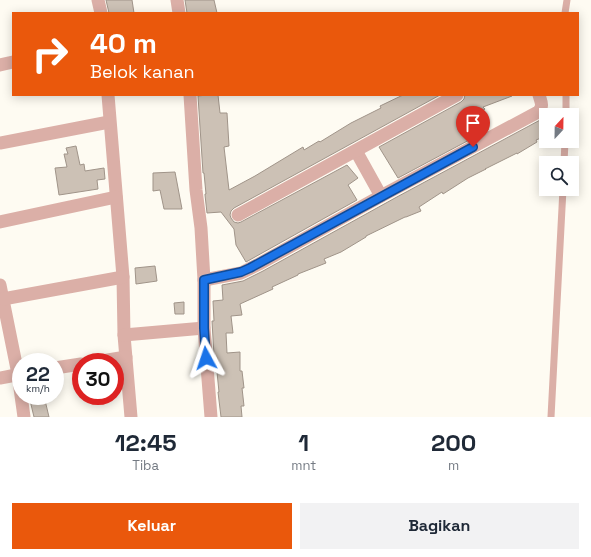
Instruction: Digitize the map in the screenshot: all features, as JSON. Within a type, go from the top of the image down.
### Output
[{"type":"street","points":[[98,0],[101,12]]},
{"type":"street","points":[[177,0],[179,12]]},
{"type":"street","points":[[0,65],[12,62]]},
{"type":"street","points":[[108,96],[123,277],[124,335],[131,417]]},
{"type":"street","points":[[190,96],[196,190],[201,228],[204,280],[204,328],[211,417]]},
{"type":"street","points":[[238,214],[455,96]]},
{"type":"street","points":[[204,280],[241,272],[259,264],[381,196],[538,112],[541,109],[542,104],[539,96]]},
{"type":"street","points":[[0,143],[109,122]]},
{"type":"street","points":[[356,151],[381,196]]},
{"type":"street","points":[[0,222],[116,197]]},
{"type":"street","points":[[2,299],[123,277]]},
{"type":"street","points":[[0,285],[14,353]]},
{"type":"street","points":[[124,335],[204,328]]},
{"type":"street","points":[[0,378],[12,375]]},
{"type":"street","points":[[23,405],[24,417]]},
{"type":"lane","points":[[565,12],[567,0]]},
{"type":"lane","points":[[566,96],[566,108]]},
{"type":"lane","points":[[551,417],[563,196]]},
{"type":"building","points":[[106,0],[132,0],[134,12],[109,12]]},
{"type":"building","points":[[185,0],[214,0],[217,12],[187,12]]},
{"type":"building","points":[[198,96],[218,96],[220,113],[227,113],[229,146],[224,147],[229,190],[303,147],[304,150],[319,141],[320,142],[351,123],[381,108],[380,106],[401,96],[438,96],[234,208],[230,215],[234,222],[238,223],[347,165],[358,178],[348,185],[357,200],[246,262],[236,245],[234,229],[221,212],[207,213]]},
{"type":"building","points":[[465,96],[512,96],[483,107],[485,109],[479,113],[488,130],[398,178],[379,147],[464,99]]},
{"type":"building","points":[[539,121],[539,139],[536,140],[537,142],[517,154],[468,178],[443,194],[442,192],[419,207],[421,211],[366,236],[341,252],[324,259],[326,263],[298,274],[272,287],[273,289],[240,304],[242,315],[231,316],[233,333],[226,333],[227,353],[240,352],[240,371],[242,371],[244,388],[242,388],[244,406],[241,406],[242,417],[221,417],[217,372],[215,372],[212,321],[214,321],[213,301],[223,300],[222,285],[243,281],[263,271]]},
{"type":"building","points":[[76,146],[80,165],[84,164],[85,171],[104,168],[105,179],[97,180],[98,189],[59,195],[55,168],[67,167],[64,154],[68,154],[66,148]]},
{"type":"building","points":[[175,172],[182,209],[164,209],[160,190],[153,191],[153,173]]},
{"type":"building","points":[[155,266],[157,281],[136,284],[135,268]]},
{"type":"building","points":[[184,302],[184,314],[175,314],[174,303]]},
{"type":"building","points":[[31,405],[46,405],[49,417],[34,417]]},
{"type":"route","points":[[206,358],[204,328],[204,280],[241,272],[259,264],[473,147]]}]
